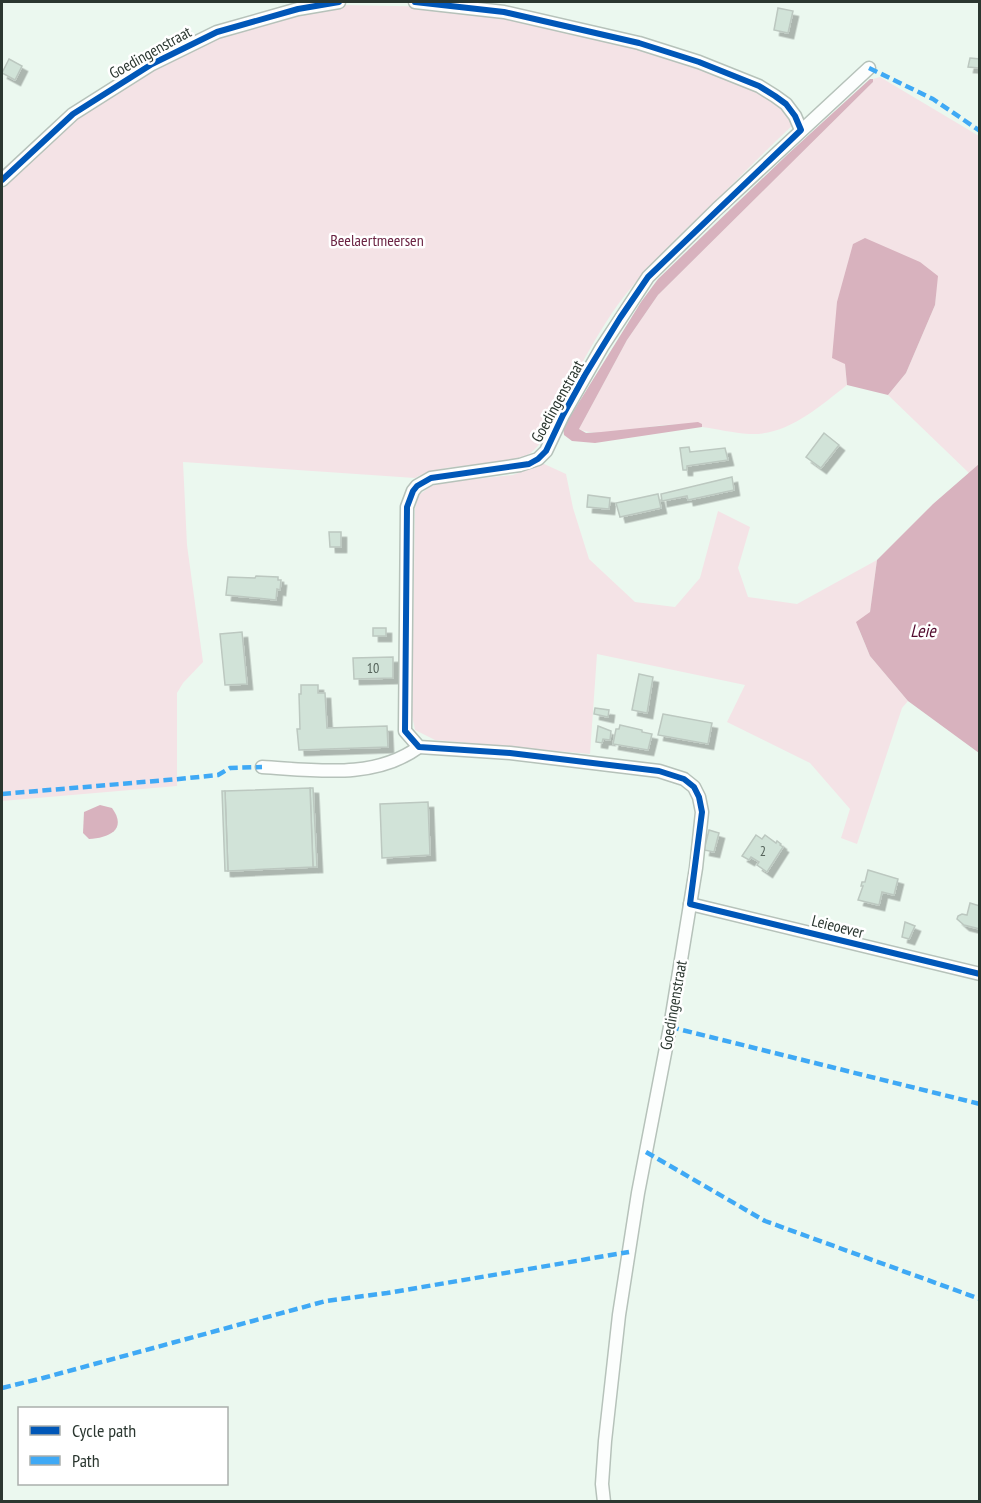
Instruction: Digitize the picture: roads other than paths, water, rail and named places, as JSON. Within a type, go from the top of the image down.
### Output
[{"type":"street","name":"Goedingenstraat","points":[[2,180],[73,114],[152,64],[217,32],[298,9],[339,2]]},
{"type":"street","points":[[416,2],[504,12],[639,43],[699,62],[749,82],[775,96],[786,104],[801,130]]},
{"type":"street","name":"Goedingenstraat","points":[[604,1502],[602,1484],[605,1441],[621,1305],[638,1193],[670,1027],[702,812],[694,787],[684,779],[659,771],[510,753],[419,747],[405,731],[407,507],[413,491],[430,478],[520,465],[538,459],[548,449],[562,415],[648,277],[869,68]]},
{"type":"street","points":[[262,767],[335,772],[360,770],[405,757],[419,747]]},
{"type":"street","name":"Leieoever","points":[[690,904],[980,974]]},
{"type":"water","points":[[870,79],[873,79],[873,82],[658,295],[627,340],[579,429],[586,433],[698,422],[702,424],[702,427],[595,443],[572,441],[564,435],[563,428],[641,302],[658,279]]},
{"type":"water","points":[[865,238],[920,262],[938,276],[935,305],[906,373],[888,395],[847,385],[845,364],[832,358],[837,302],[853,244]]},
{"type":"water","name":"Leie","points":[[979,464],[979,753],[908,701],[870,656],[856,622],[870,612],[877,560],[933,504]]},
{"type":"water","points":[[100,805],[112,808],[118,822],[117,827],[109,835],[89,839],[83,833],[84,812]]},
{"type":"park label","name":"Beelaertmeersen","points":[[377,240]]}]
